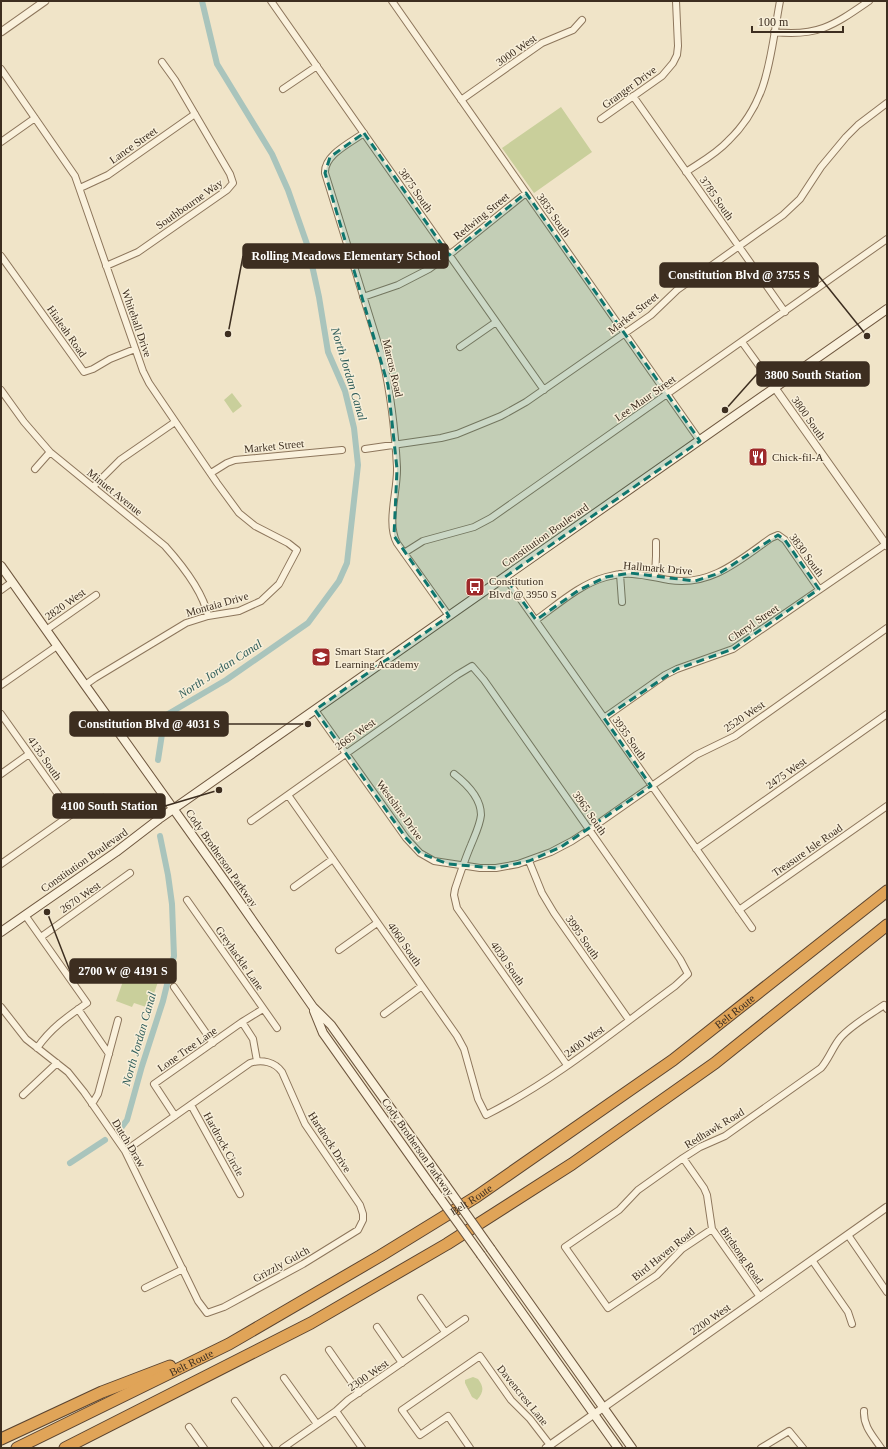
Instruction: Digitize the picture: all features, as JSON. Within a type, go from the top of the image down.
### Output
[{"type":"highway","name":"Belt Route","points":[[17,1448],[229,1344],[419,1233],[512,1174],[673,1060],[887,891]]},
{"type":"highway","name":"Belt Route","points":[[66,1448],[311,1323],[447,1244],[572,1164],[715,1063],[887,925]]},
{"type":"highway","points":[[1,1439],[123,1383],[229,1344]]},
{"type":"main road","name":"Constitution Boulevard","points":[[1,932],[116,852],[174,808],[887,309]]},
{"type":"main road","name":"Cody Brotherson Parkway","points":[[1,566],[174,808],[313,1007],[331,1025],[632,1448]]},
{"type":"main road","name":"Cody Brotherson Parkway","points":[[313,1007],[323,1033],[618,1448]]},
{"type":"street","points":[[1,32],[45,1]]},
{"type":"street","name":"3875 South","points":[[271,1],[544,390]]},
{"type":"street","name":"3835 South","points":[[392,1],[700,441]]},
{"type":"street","name":"Granger Drive","points":[[601,119],[662,76],[674,63],[678,46],[676,1]]},
{"type":"street","points":[[686,172],[718,150],[738,131],[754,108],[768,73],[780,1]]},
{"type":"street","points":[[774,32],[800,34],[820,30],[842,20],[869,1]]},
{"type":"street","name":"3000 West","points":[[461,100],[542,43],[573,30],[582,20]]},
{"type":"street","points":[[162,62],[174,76],[195,114]]},
{"type":"street","points":[[283,89],[317,66]]},
{"type":"street","name":"Whitehall Drive","points":[[1,69],[73,172],[80,188],[135,349],[149,383],[231,503],[244,518],[261,530],[288,543],[297,550]]},
{"type":"street","name":"3785 South","points":[[633,96],[785,312]]},
{"type":"street","name":"Market Street","points":[[365,449],[441,438],[474,428],[506,414],[526,402],[651,315],[677,290],[773,223],[800,199],[821,167],[841,142],[858,125],[887,103]]},
{"type":"street","name":"Lance Street","points":[[80,188],[108,175],[195,114]]},
{"type":"street","name":"Southbourne Way","points":[[106,266],[138,252],[227,190],[233,183],[230,174],[195,114]]},
{"type":"street","points":[[1,142],[35,118]]},
{"type":"street","name":"Marcus Road","points":[[364,133],[332,155],[325,170],[326,177],[387,379],[397,469],[393,532],[397,543],[449,616]]},
{"type":"street","name":"Redwing Street","points":[[363,297],[410,279],[429,269],[449,255],[526,193]]},
{"type":"street","name":"Lee Maur Street","points":[[404,553],[424,541],[474,527],[486,521],[887,239]]},
{"type":"street","name":"Hialeah Road","points":[[1,256],[84,372],[135,349]]},
{"type":"street","points":[[460,347],[496,322]]},
{"type":"street","name":"3800 South","points":[[742,342],[886,545]]},
{"type":"street","name":"Minuet Avenue","points":[[1,390],[24,422],[50,452],[165,546],[202,596],[208,616]]},
{"type":"street","points":[[93,487],[120,460],[175,422]]},
{"type":"street","name":"Market Street","points":[[211,473],[235,460],[342,450]]},
{"type":"street","points":[[35,469],[50,452]]},
{"type":"street","name":"Hallmark Drive","points":[[536,620],[592,582],[606,577],[620,574],[637,574],[681,582],[695,581],[720,573],[770,538],[778,535]]},
{"type":"street","name":"3830 South","points":[[778,535],[785,540],[819,589]]},
{"type":"street","points":[[654,576],[656,542]]},
{"type":"street","name":"Cheryl Street","points":[[604,718],[677,669],[733,649],[819,589],[886,545]]},
{"type":"street","name":"Montaia Drive","points":[[85,685],[178,627],[193,620],[208,616],[239,611],[261,601],[279,584],[297,550]]},
{"type":"street","points":[[620,574],[622,602]]},
{"type":"street","name":"3935 South","points":[[505,577],[752,928]]},
{"type":"street","points":[[1,590],[12,582]]},
{"type":"street","name":"2820 West","points":[[46,630],[96,594]]},
{"type":"street","name":"2520 West","points":[[589,830],[696,755],[735,736],[887,628]]},
{"type":"street","points":[[1,685],[57,646]]},
{"type":"street","name":"2665 West","points":[[251,821],[457,675],[472,666]]},
{"type":"street","name":"3965 South","points":[[472,666],[484,680],[680,959],[688,974]]},
{"type":"street","name":"Westshire Drive","points":[[315,710],[412,846],[420,853],[434,860],[463,866],[496,868],[528,861],[561,847],[589,830]]},
{"type":"street","name":"4135 South","points":[[1,714],[72,814]]},
{"type":"street","name":"2475 West","points":[[696,849],[887,714]]},
{"type":"street","points":[[1,774],[29,754]]},
{"type":"street","name":"4030 South","points":[[454,774],[464,782],[474,794],[479,804],[481,814],[477,831],[455,889],[454,895],[457,908],[567,1065]]},
{"type":"street","name":"4060 South","points":[[288,795],[457,1036],[464,1049],[478,1099],[486,1115]]},
{"type":"street","points":[[1,864],[72,814],[103,798]]},
{"type":"street","name":"Treasure Isle Road","points":[[739,910],[887,806]]},
{"type":"street","points":[[294,887],[333,859]]},
{"type":"street","name":"3995 South","points":[[528,861],[542,893],[554,913],[629,1020]]},
{"type":"street","name":"2670 West","points":[[41,937],[130,874]]},
{"type":"street","name":"Greyhackle Lane","points":[[187,900],[277,1028]]},
{"type":"street","points":[[25,915],[86,1003],[54,1027],[37,1048]]},
{"type":"street","points":[[339,950],[377,923]]},
{"type":"street","name":"2400 West","points":[[486,1115],[504,1106],[567,1065],[675,986],[688,974]]},
{"type":"street","points":[[384,1014],[422,986]]},
{"type":"street","points":[[174,987],[213,1043]]},
{"type":"street","name":"Dutch Draw","points":[[1,1007],[17,1028],[37,1048],[68,1072],[76,1081],[125,1151],[198,1301],[207,1313]]},
{"type":"street","name":"Redhawk Road","points":[[608,1308],[565,1247],[618,1210],[638,1190],[683,1158],[700,1147],[725,1136],[821,1068],[828,1060],[842,1037],[886,1007]]},
{"type":"street","points":[[78,1009],[110,1054]]},
{"type":"street","name":"Lone Tree Lane","points":[[175,1116],[154,1084],[263,1009]]},
{"type":"street","points":[[92,1104],[98,1094],[118,1020]]},
{"type":"street","points":[[125,1151],[250,1063],[257,1061],[253,1040],[242,1022]]},
{"type":"street","name":"Hardrock Drive","points":[[257,1061],[272,1063],[282,1072],[305,1124],[360,1205],[363,1214],[361,1226]]},
{"type":"street","points":[[23,1094],[57,1063]]},
{"type":"street","name":"Hardrock Circle","points":[[191,1105],[240,1194]]},
{"type":"street","name":"Birdsong Road","points":[[683,1158],[704,1188],[707,1195],[712,1230],[760,1297]]},
{"type":"street","name":"2200 West","points":[[548,1447],[887,1207]]},
{"type":"street","name":"Grizzly Gulch","points":[[207,1313],[224,1307],[303,1264],[354,1233],[361,1226]]},
{"type":"street","name":"Bird Haven Road","points":[[608,1308],[657,1275],[682,1249],[712,1230]]},
{"type":"street","points":[[848,1235],[887,1292]]},
{"type":"street","points":[[812,1260],[848,1312],[852,1324]]},
{"type":"street","points":[[145,1288],[183,1269]]},
{"type":"street","points":[[421,1298],[445,1332]]},
{"type":"street","name":"2300 West","points":[[283,1448],[465,1319]]},
{"type":"street","points":[[377,1327],[402,1363]]},
{"type":"street","points":[[329,1350],[359,1393]]},
{"type":"street","name":"Davencrest Lane","points":[[470,1448],[448,1416],[420,1435],[402,1410],[480,1356],[511,1400],[530,1419],[548,1447]]},
{"type":"street","points":[[284,1378],[317,1424]]},
{"type":"street","points":[[235,1401],[270,1448]]},
{"type":"street","points":[[336,1411],[362,1448]]},
{"type":"street","points":[[864,1411],[866,1427],[881,1448]]},
{"type":"street","points":[[189,1427],[204,1448]]},
{"type":"street","points":[[761,1448],[789,1430],[803,1448]]},
{"type":"highlighted area","points":[[364,133],[449,255],[526,193],[700,441],[505,577],[536,620],[579,590],[606,577],[630,573],[695,581],[720,573],[778,535],[785,540],[819,589],[733,649],[677,669],[604,718],[651,786],[561,847],[529,861],[496,868],[448,864],[420,853],[406,838],[315,710],[449,616],[394,536],[397,469],[388,385],[325,173],[330,157]]},
{"type":"green space","points":[[561,107],[592,152],[534,193],[502,148]]},
{"type":"green space","points":[[232,393],[242,406],[233,413],[224,400]]},
{"type":"green space","points":[[127,970],[143,975],[144,971],[160,976],[149,1008],[134,1003],[132,1007],[116,1001]]},
{"type":"green space","points":[[473,1377],[478,1379],[482,1387],[482,1392],[477,1400],[472,1397],[465,1383],[465,1380]]},
{"type":"waterway","name":"North Jordan Canal","points":[[158,760],[164,721],[168,714],[226,680],[308,623],[339,581],[347,563],[358,465],[354,428],[345,391],[328,352],[319,297],[308,247],[288,190],[272,154],[217,64],[202,1]]},
{"type":"waterway","name":"North Jordan Canal","points":[[121,1128],[127,1120],[142,1066],[163,1001],[174,956],[172,904],[160,836]]},
{"type":"waterway","name":"North Jordan Canal","points":[[70,1163],[105,1140]]},
{"type":"place","name":"Rolling Meadows Elementary School","points":[[228,334]]},
{"type":"place","name":"Constitution Blvd @ 3755 S","points":[[867,336]]},
{"type":"place","name":"3800 South Station","points":[[725,410]]},
{"type":"place","name":"Chick-fil-A","points":[[758,457]]},
{"type":"place","name":"Constitution Blvd @ 3950 S","points":[[475,587]]},
{"type":"place","name":"Smart Start Learning Academy","points":[[321,657]]},
{"type":"place","name":"Constitution Blvd @ 4031 S","points":[[308,724]]},
{"type":"place","name":"4100 South Station","points":[[219,790]]},
{"type":"place","name":"2700 W @ 4191 S","points":[[47,912]]}]
